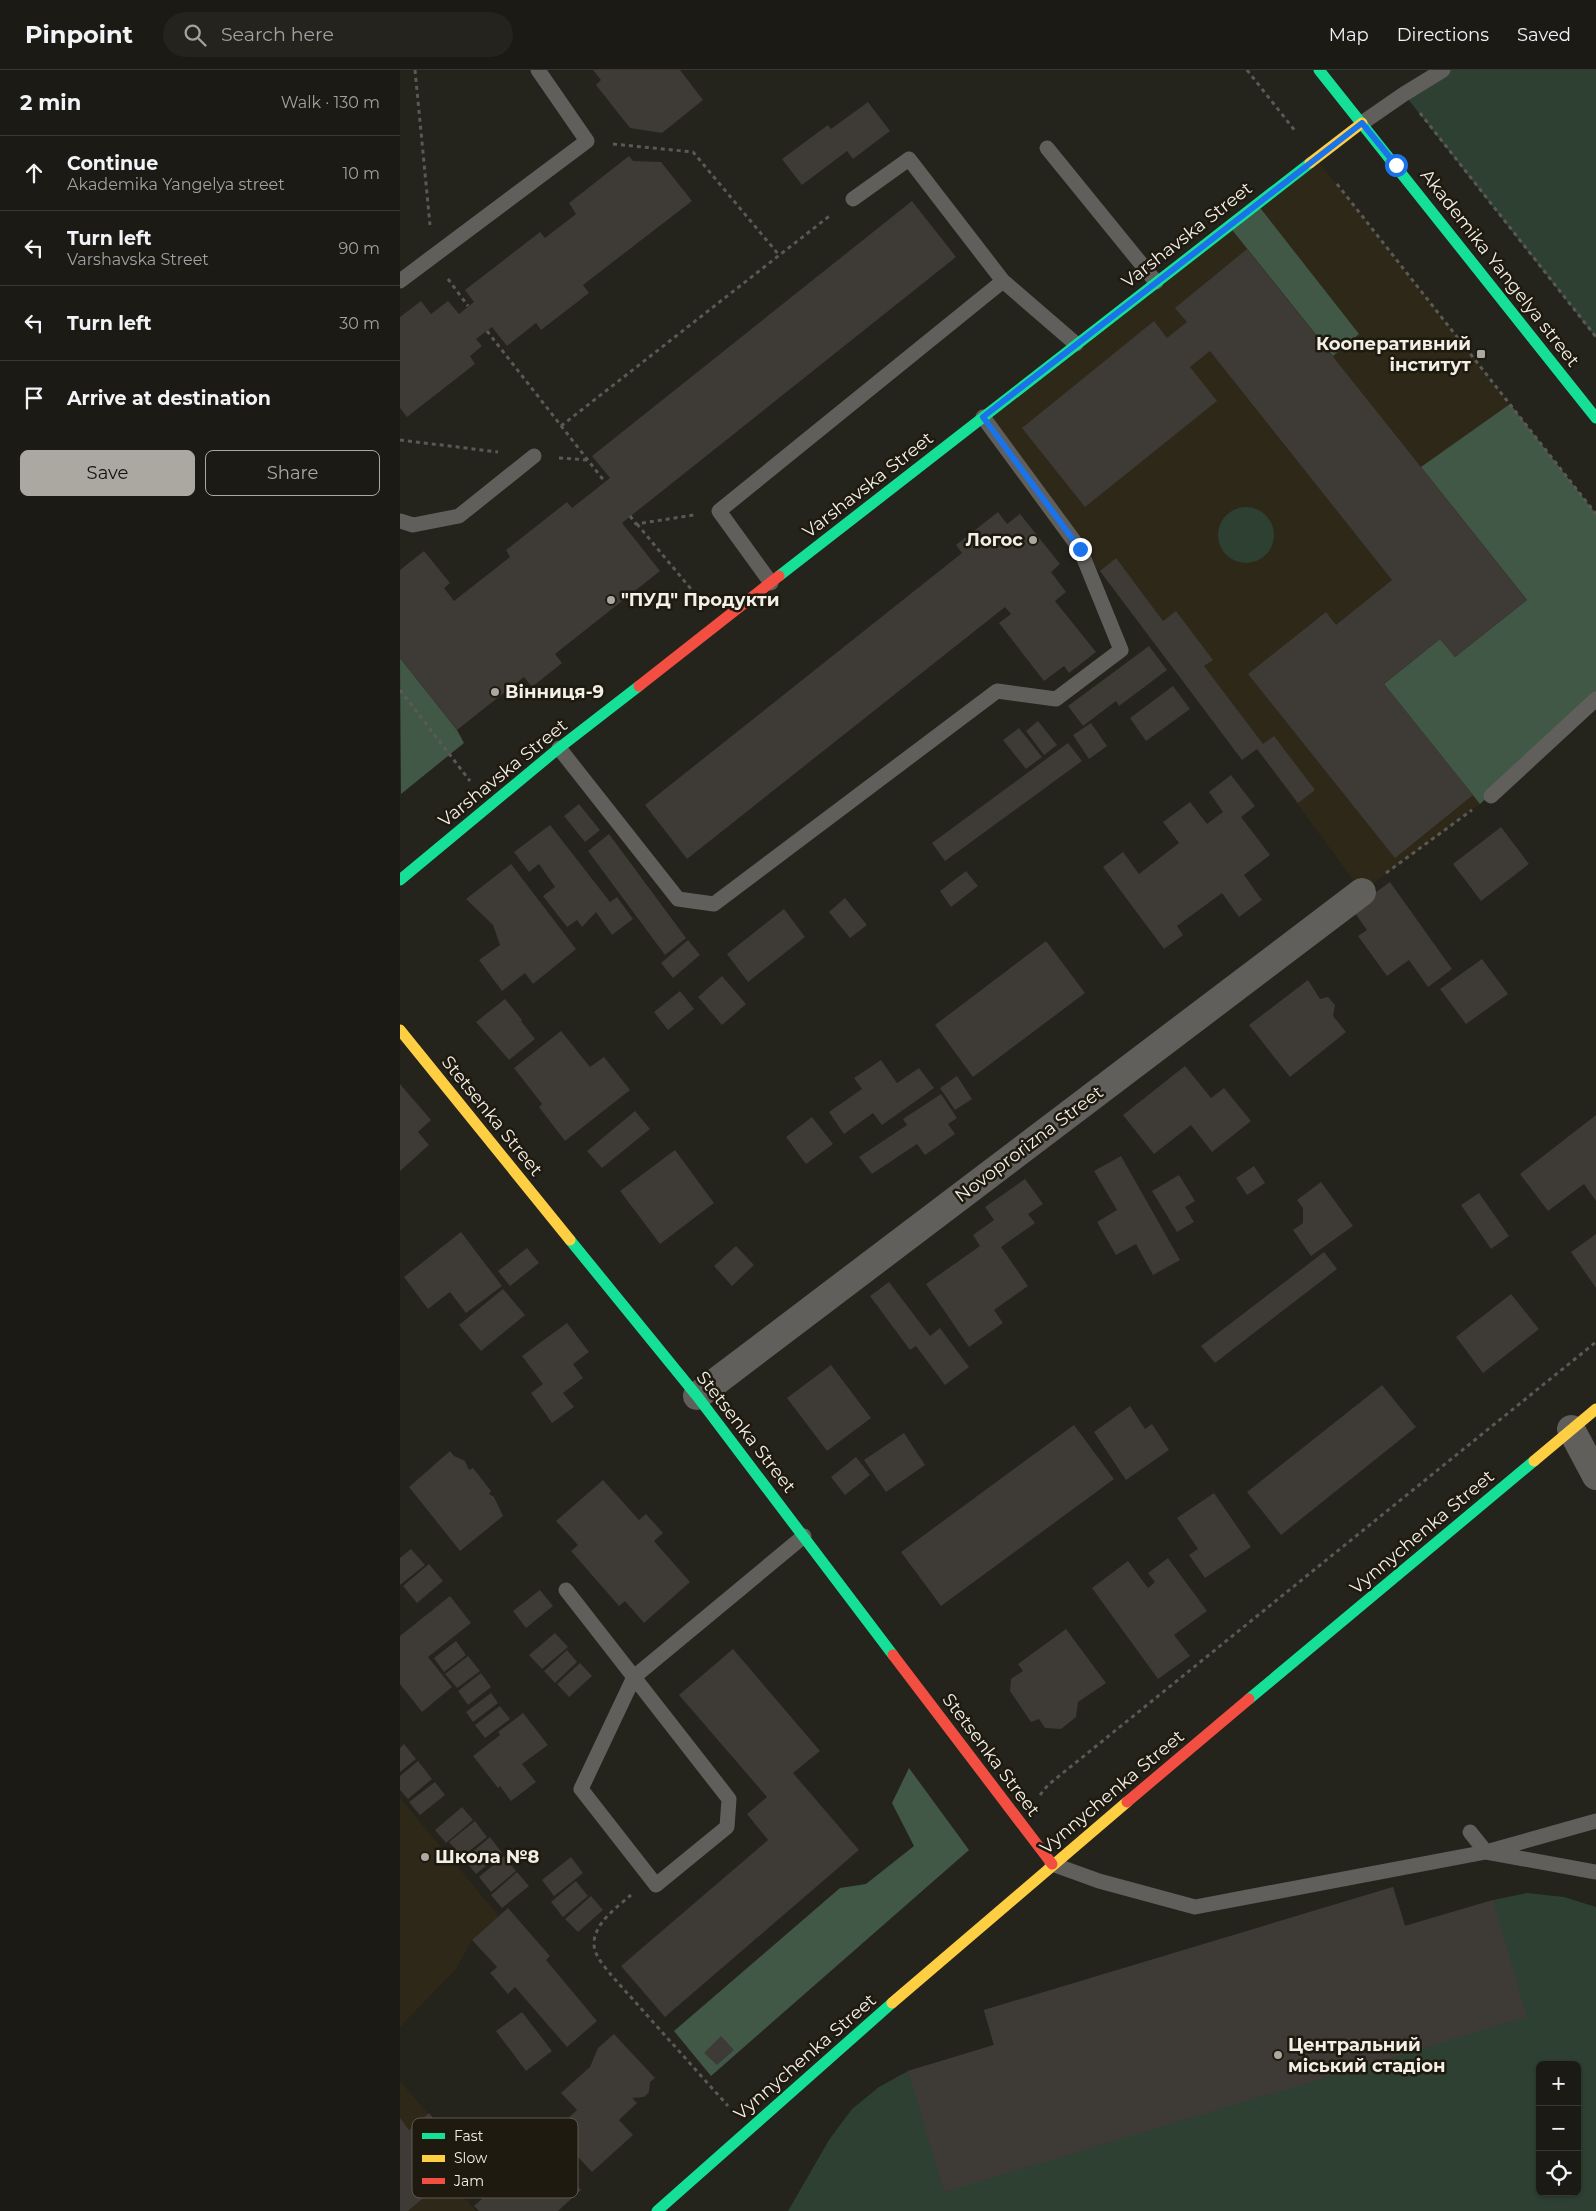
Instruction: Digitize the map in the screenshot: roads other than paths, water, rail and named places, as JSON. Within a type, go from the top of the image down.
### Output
[{"type":"street","name":"Akademika Yangelya street","points":[[1319,70],[1596,418]]},
{"type":"street","name":"Varshavska Street","points":[[400,880],[559,748],[1362,123]]},
{"type":"street","name":"Novoprorizna Street","points":[[697,1396],[1362,892]]},
{"type":"street","name":"Stetsenka Street","points":[[400,1030],[697,1396],[1052,1864]]},
{"type":"street","name":"Vynnychenka Street","points":[[658,2211],[748,2129],[1052,1864],[1596,1408]]},
{"type":"street","points":[[1571,1429],[1596,1476]]},
{"type":"lane","points":[[400,280],[433,258],[587,141],[538,70]]},
{"type":"lane","points":[[1362,123],[1443,70]]},
{"type":"lane","points":[[1046,148],[1156,282]]},
{"type":"lane","points":[[853,199],[909,159],[1003,281],[1076,344]]},
{"type":"lane","points":[[771,584],[719,511],[1003,281]]},
{"type":"lane","points":[[559,748],[678,899],[714,904],[997,691],[1056,699],[1121,650],[1080,549],[983,417]]},
{"type":"lane","points":[[400,521],[413,525],[459,516],[534,456]]},
{"type":"lane","points":[[1491,796],[1596,699]]},
{"type":"lane","points":[[566,1590],[634,1677],[729,1799],[727,1827],[656,1885],[581,1789],[634,1677],[804,1536]]},
{"type":"lane","points":[[1052,1864],[1098,1881],[1195,1907],[1486,1852],[1596,1820]]},
{"type":"lane","points":[[1470,1832],[1486,1852],[1596,1872]]},
{"type":"place","name":"Кооперативний інститут","points":[[1481,354]]},
{"type":"place","name":"Логос","points":[[1033,540]]},
{"type":"place","name":"\"ПУД\" Продукти","points":[[611,600]]},
{"type":"place","name":"Вінниця-9","points":[[495,692]]},
{"type":"place","name":"Школа №8","points":[[425,1857]]},
{"type":"place","name":"Центральний міський стадіон","points":[[1278,2055]]}]
